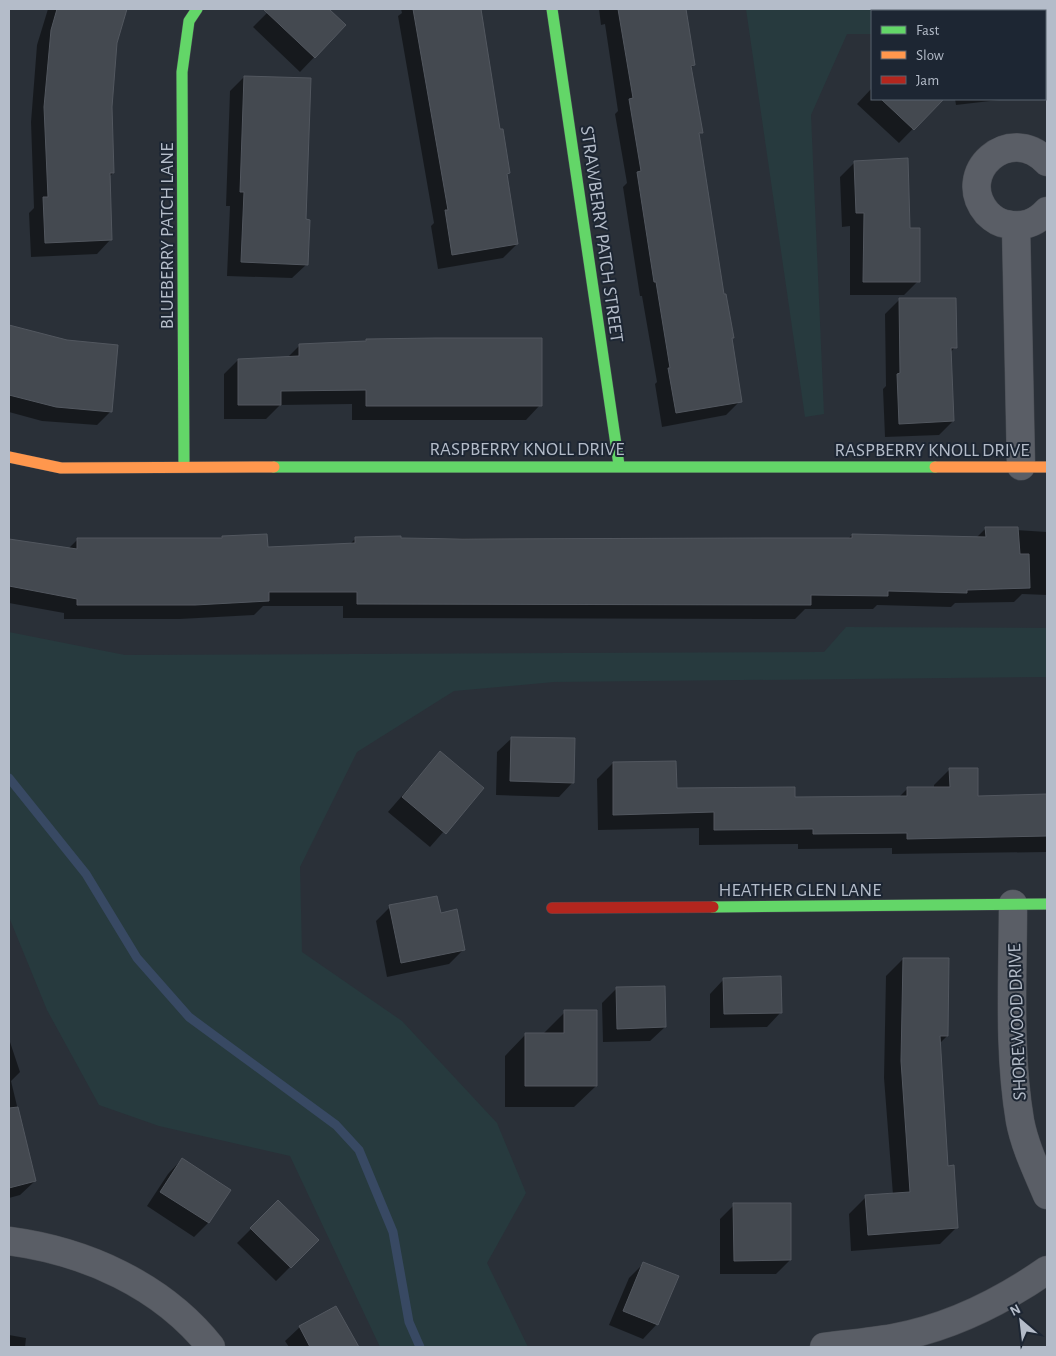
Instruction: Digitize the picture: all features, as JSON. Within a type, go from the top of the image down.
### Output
[{"type":"street","name":"BLUEBERRY PATCH LANE","points":[[184,466],[182,72],[189,21],[196,9]]},
{"type":"street","name":"STRAWBERRY PATCH STREET","points":[[552,9],[619,465]]},
{"type":"street","points":[[1047,162],[1036,152],[1025,148],[1012,147],[999,151],[988,159],[981,170],[977,182],[977,195],[982,208],[991,217],[1003,224],[1016,226],[1028,224],[1047,211]]},
{"type":"street","points":[[1016,226],[1034,466]]},
{"type":"street","name":"RASPBERRY KNOLL DRIVE","points":[[9,457],[62,468],[619,465],[1034,466]]},
{"type":"street","name":"SHOREWOOD DRIVE","points":[[1013,904],[1014,1077],[1020,1122],[1031,1160],[1047,1196]]},
{"type":"street","name":"HEATHER GLEN LANE","points":[[552,908],[1047,904]]},
{"type":"street","points":[[9,1241],[41,1245],[85,1258],[131,1280],[168,1306],[211,1347]]},
{"type":"street","points":[[824,1347],[894,1338],[952,1322],[1020,1288],[1047,1270]]},
{"type":"green space","points":[[746,9],[923,9],[871,10],[871,34],[847,34],[811,115],[824,414],[805,417]]},
{"type":"green space","points":[[846,627],[1047,628],[1047,677],[554,682],[454,691],[357,752],[300,867],[302,952],[402,1021],[497,1123],[526,1193],[487,1263],[528,1347],[380,1347],[290,1156],[159,1126],[99,1105],[47,1010],[9,917],[9,632],[125,655],[824,652]]},
{"type":"building","points":[[57,9],[127,9],[117,43],[112,107],[114,173],[110,173],[112,240],[45,243],[43,197],[48,197],[44,107],[51,30]]},
{"type":"building","points":[[263,9],[329,9],[346,25],[315,58]]},
{"type":"building","points":[[413,9],[481,9],[500,129],[503,129],[510,173],[507,174],[518,244],[452,255],[445,210],[448,210]]},
{"type":"building","points":[[618,9],[686,9],[695,65],[691,66],[703,133],[699,133],[724,294],[726,294],[734,338],[732,338],[742,402],[676,413],[637,172],[641,171],[629,99],[633,98]]},
{"type":"building","points":[[244,76],[311,78],[306,219],[310,220],[308,265],[241,262],[244,192],[240,192]]},
{"type":"building","points":[[882,100],[943,100],[914,130]]},
{"type":"building","points":[[908,158],[910,228],[920,228],[920,282],[863,282],[864,213],[856,213],[854,161]]},
{"type":"building","points":[[899,298],[956,298],[957,348],[951,348],[954,421],[899,424],[897,374],[900,373]]},
{"type":"building","points":[[9,325],[67,340],[118,345],[112,412],[56,407],[9,395]]},
{"type":"building","points":[[542,338],[542,406],[366,406],[366,390],[281,391],[281,405],[238,405],[238,359],[299,356],[299,344],[366,341],[366,339]]},
{"type":"building","points":[[985,527],[1018,527],[1020,554],[1029,554],[1030,588],[967,590],[967,593],[888,591],[888,596],[811,595],[811,605],[357,604],[357,592],[269,592],[269,601],[195,605],[77,605],[77,599],[9,586],[9,539],[77,549],[77,538],[222,538],[222,536],[267,534],[268,547],[355,543],[355,537],[401,536],[401,538],[462,539],[852,538],[852,534],[986,537]]},
{"type":"building","points":[[511,737],[575,738],[574,783],[510,781]]},
{"type":"building","points":[[440,751],[484,788],[446,834],[402,797]]},
{"type":"building","points":[[676,761],[677,788],[795,787],[795,797],[907,796],[907,787],[950,787],[949,768],[978,768],[978,796],[1047,794],[1047,836],[907,839],[907,833],[813,834],[813,829],[714,830],[714,812],[613,815],[613,762]]},
{"type":"building","points":[[437,896],[441,913],[457,909],[465,950],[401,963],[389,905]]},
{"type":"building","points":[[903,958],[949,958],[948,1036],[940,1036],[948,1166],[954,1165],[958,1228],[868,1235],[865,1195],[910,1192],[901,1061]]},
{"type":"building","points":[[781,976],[782,1013],[724,1014],[723,978]]},
{"type":"building","points":[[665,986],[666,1027],[617,1029],[616,987]]},
{"type":"building","points":[[564,1010],[597,1010],[597,1086],[525,1086],[525,1033],[564,1033]]},
{"type":"building","points":[[18,1107],[36,1181],[9,1188],[9,1108]]},
{"type":"building","points":[[182,1158],[231,1190],[209,1223],[160,1192]]},
{"type":"building","points":[[278,1200],[319,1240],[291,1268],[250,1228]]},
{"type":"building","points":[[733,1203],[791,1203],[791,1260],[734,1261]]},
{"type":"building","points":[[643,1262],[679,1276],[658,1325],[623,1311]]},
{"type":"building","points":[[336,1306],[359,1347],[310,1347],[299,1326]]},
{"type":"waterway","points":[[9,778],[86,874],[137,958],[189,1017],[336,1125],[359,1150],[393,1232],[409,1322],[420,1347]]},
{"type":"traffic: fast","points":[[184,466],[182,72],[189,21],[197,9]]},
{"type":"traffic: fast","points":[[552,9],[619,465]]},
{"type":"traffic: fast","points":[[274,467],[935,467]]},
{"type":"traffic: fast","points":[[713,907],[1047,904]]},
{"type":"traffic: slow","points":[[9,457],[61,468],[274,467]]},
{"type":"traffic: slow","points":[[935,467],[1047,467]]},
{"type":"traffic: jam","points":[[552,908],[713,907]]}]
